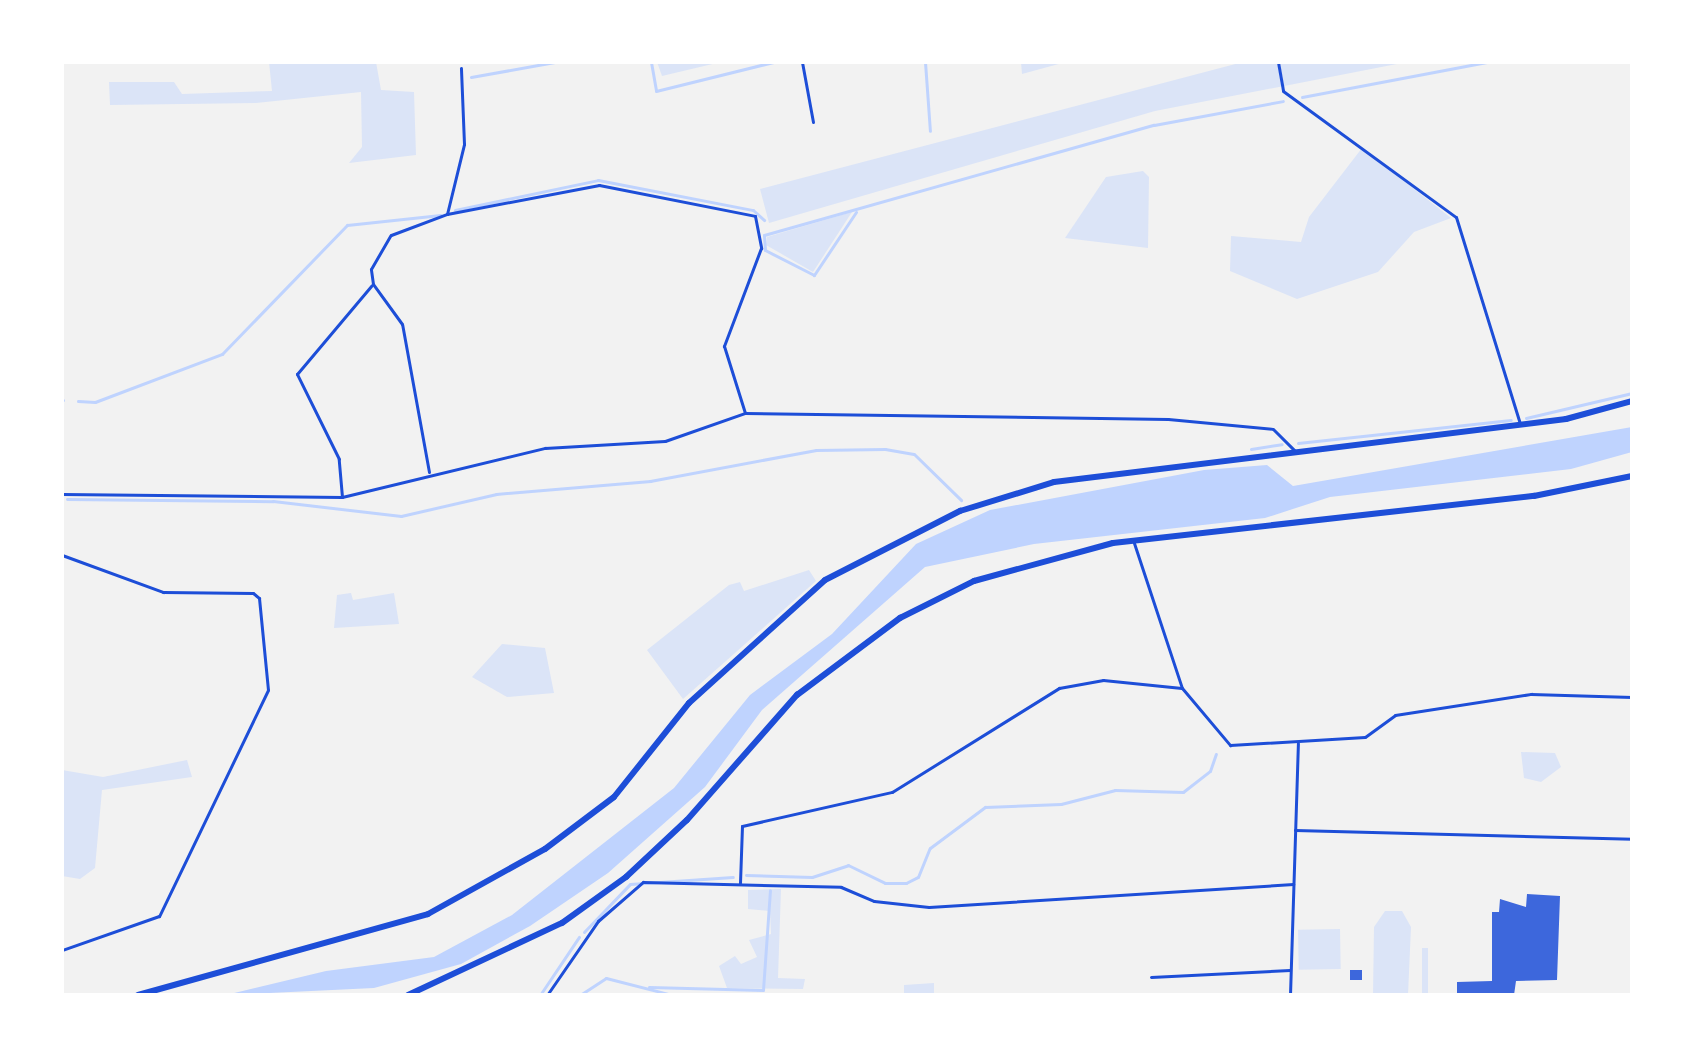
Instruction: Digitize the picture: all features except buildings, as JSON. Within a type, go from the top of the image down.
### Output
[{"type":"street","points":[[138,995],[428,914],[545,849],[614,797],[689,703],[825,580],[960,511],[1054,482],[1520,424],[1632,401]]},
{"type":"street","points":[[408,995],[562,923],[626,877],[726,777],[797,695],[924,604],[1027,562],[1133,540],[1534,496],[1632,476]]},
{"type":"lane","points":[[802,62],[813,122]]},
{"type":"lane","points":[[1278,62],[1283,91],[1456,217],[1520,424]]},
{"type":"lane","points":[[447,214],[464,144],[461,68]]},
{"type":"lane","points":[[342,497],[339,459],[297,374],[373,284],[380,244],[447,214],[599,185],[755,216],[761,248],[724,346],[745,413]]},
{"type":"lane","points":[[373,284],[402,324],[429,472]]},
{"type":"lane","points":[[62,494],[342,497],[429,472],[545,448],[665,441],[745,413],[1168,419],[1273,429],[1295,451]]},
{"type":"lane","points":[[1133,540],[1182,688],[1230,745],[1365,737],[1395,715],[1519,699],[1632,697]]},
{"type":"lane","points":[[62,555],[163,592],[245,590],[259,598],[268,690],[159,916],[62,950]]},
{"type":"lane","points":[[740,884],[742,826],[900,789],[1059,688],[1103,680],[1182,688]]},
{"type":"lane","points":[[1290,995],[1298,743]]},
{"type":"lane","points":[[1295,830],[1632,839]]},
{"type":"lane","points":[[547,995],[631,888],[643,882],[841,887],[874,901],[929,907],[1293,884]]},
{"type":"lane","points":[[1151,977],[1290,970]]},
{"type":"shaded area","points":[[269,62],[376,62],[381,90],[414,92],[416,155],[349,163],[362,147],[361,92],[256,103],[110,105],[109,82],[174,82],[182,94],[272,91]]},
{"type":"shaded area","points":[[657,62],[721,62],[662,76]]},
{"type":"shaded area","points":[[1021,62],[1066,62],[1022,74]]},
{"type":"shaded area","points":[[1243,62],[1407,62],[1155,111],[769,223],[760,189]]},
{"type":"shaded area","points":[[1362,148],[1451,218],[1414,232],[1378,272],[1297,299],[1230,271],[1231,236],[1301,242],[1309,217]]},
{"type":"shaded area","points":[[1143,171],[1149,177],[1148,248],[1065,238],[1106,177]]},
{"type":"shaded area","points":[[852,212],[813,272],[766,245],[767,237]]},
{"type":"shaded area","points":[[809,570],[816,581],[683,699],[647,650],[729,585],[740,582],[744,591]]},
{"type":"shaded area","points":[[351,593],[353,600],[394,593],[399,624],[334,628],[337,595]]},
{"type":"shaded area","points":[[502,644],[545,648],[554,693],[507,697],[472,677]]},
{"type":"shaded area","points":[[1521,752],[1555,753],[1561,767],[1541,782],[1524,778]]},
{"type":"shaded area","points":[[187,760],[192,777],[102,790],[95,868],[80,879],[62,876],[62,770],[103,777]]},
{"type":"shaded area","points":[[781,889],[778,978],[805,979],[803,989],[727,988],[719,966],[735,956],[741,964],[757,957],[749,940],[771,934],[770,911],[748,909],[748,890]]},
{"type":"shaded area","points":[[1385,911],[1402,911],[1411,927],[1408,995],[1373,995],[1374,927]]},
{"type":"shaded area","points":[[1340,929],[1341,969],[1299,970],[1298,930]]},
{"type":"shaded area","points":[[1422,948],[1428,948],[1428,995],[1422,995]]},
{"type":"shaded area","points":[[934,983],[934,995],[904,995],[904,985]]},
{"type":"water","points":[[1632,427],[1632,452],[1571,469],[1330,497],[1265,518],[1034,544],[925,567],[762,710],[705,787],[608,873],[530,926],[461,964],[374,988],[226,995],[326,971],[434,957],[512,915],[674,788],[750,695],[832,634],[916,544],[990,510],[1204,470],[1267,465],[1293,486]]},
{"type":"waterway","points":[[471,77],[555,62]]},
{"type":"waterway","points":[[651,62],[656,91],[773,62]]},
{"type":"waterway","points":[[925,62],[930,131]]},
{"type":"waterway","points":[[1302,97],[1487,62]]},
{"type":"waterway","points":[[856,212],[814,275],[765,250],[764,235],[1154,125],[1283,101]]},
{"type":"waterway","points":[[455,210],[598,180],[753,210],[764,220]]},
{"type":"waterway","points":[[78,401],[95,402],[222,354],[347,225],[440,215]]},
{"type":"waterway","points":[[1526,418],[1632,393]]},
{"type":"waterway","points":[[1298,443],[1511,420]]},
{"type":"waterway","points":[[1251,449],[1282,444]]},
{"type":"waterway","points":[[67,499],[273,501],[401,516],[496,494],[650,481],[816,450],[885,449],[914,454],[961,500]]},
{"type":"waterway","points":[[746,875],[812,877],[848,865],[885,883],[906,883],[918,877],[930,848],[985,807],[1061,804],[1115,790],[1183,792],[1210,771],[1216,754]]},
{"type":"waterway","points":[[584,932],[630,884],[733,877]]},
{"type":"waterway","points":[[649,987],[763,990],[770,890]]},
{"type":"waterway","points":[[540,995],[579,937]]},
{"type":"waterway","points":[[580,995],[606,978],[672,995]]}]
